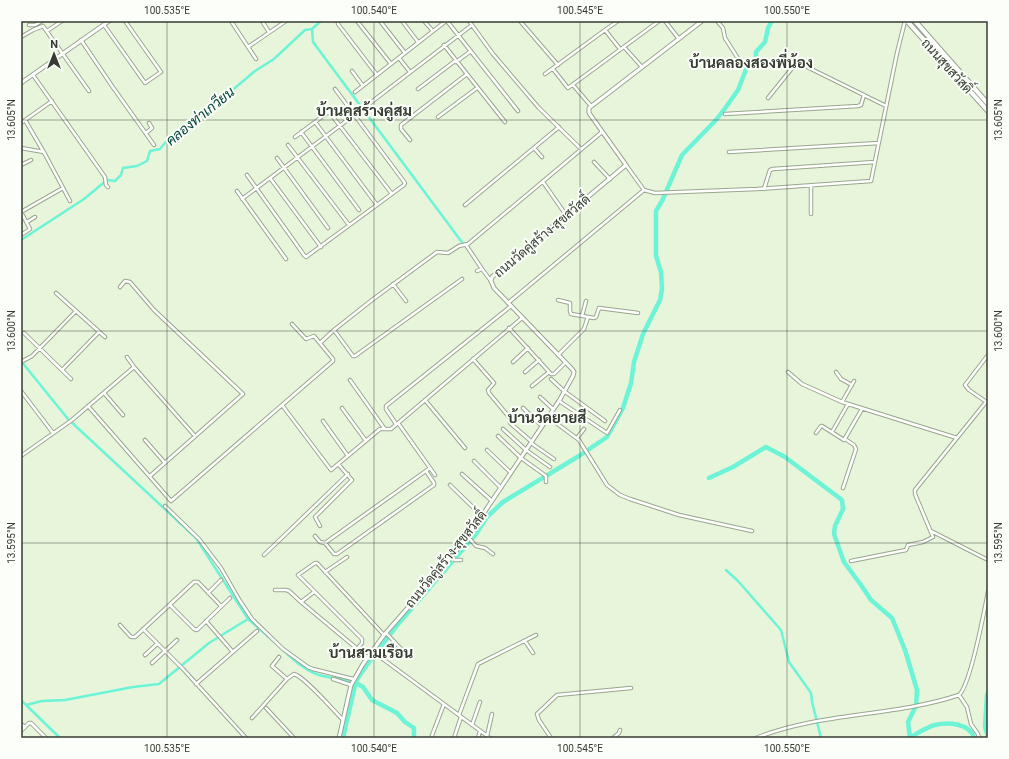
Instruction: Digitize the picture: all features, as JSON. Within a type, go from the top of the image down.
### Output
[{"type":"main road","name":"ถนนสุขสวัสดิ์","points":[[906,21],[988,111]]},
{"type":"main road","name":"ถนนสุขสวัสดิ์","points":[[914,21],[988,104]]},
{"type":"street","points":[[29,25],[41,21],[42,26],[90,91]]},
{"type":"street","points":[[47,31],[62,21]]},
{"type":"street","points":[[21,83],[109,21]]},
{"type":"street","points":[[104,25],[145,83],[161,72],[125,21]]},
{"type":"street","points":[[231,21],[256,58]]},
{"type":"street","points":[[262,21],[269,32]]},
{"type":"street","points":[[248,47],[286,21]]},
{"type":"street","points":[[338,21],[338,24],[377,75]]},
{"type":"street","points":[[357,21],[391,64]]},
{"type":"street","points":[[380,21],[405,53]]},
{"type":"street","points":[[402,21],[418,42]]},
{"type":"street","points":[[424,21],[433,31]]},
{"type":"street","points":[[355,92],[446,21],[518,111]]},
{"type":"street","points":[[469,21],[510,74],[545,114],[581,149]]},
{"type":"street","points":[[520,21],[558,65]]},
{"type":"street","points":[[545,74],[618,21]]},
{"type":"street","points":[[564,91],[659,21]]},
{"type":"street","points":[[665,21],[679,39]]},
{"type":"street","points":[[702,21],[589,108],[589,113],[644,190],[651,193],[663,194],[764,189],[871,181],[876,162],[895,59],[906,21]]},
{"type":"street","points":[[717,21],[723,28],[725,38],[739,60],[737,67]]},
{"type":"street","points":[[242,199],[472,25]]},
{"type":"street","points":[[21,37],[42,26]]},
{"type":"street","points":[[605,30],[620,49]]},
{"type":"street","points":[[81,40],[154,145]]},
{"type":"street","points":[[444,45],[505,122]]},
{"type":"street","points":[[624,47],[642,67]]},
{"type":"street","points":[[418,89],[471,51]]},
{"type":"street","points":[[399,58],[410,72]]},
{"type":"street","points":[[768,98],[797,62],[886,106]]},
{"type":"street","points":[[553,68],[568,88]]},
{"type":"street","points":[[352,71],[363,86]]},
{"type":"street","points":[[410,140],[401,129],[401,125],[467,74]]},
{"type":"street","points":[[33,75],[106,179],[107,186]]},
{"type":"street","points":[[573,85],[591,106]]},
{"type":"street","points":[[438,117],[478,88]]},
{"type":"street","points":[[246,175],[304,255],[308,256],[404,185],[405,183],[335,89]]},
{"type":"street","points":[[725,114],[858,106],[862,105],[864,95]]},
{"type":"street","points":[[21,123],[52,101]]},
{"type":"street","points":[[295,136],[329,112],[392,194]]},
{"type":"street","points":[[25,120],[44,152],[70,202]]},
{"type":"street","points":[[315,122],[377,205]]},
{"type":"street","points":[[146,133],[152,128],[149,123]]},
{"type":"street","points":[[465,205],[559,127]]},
{"type":"street","points":[[301,132],[359,210]]},
{"type":"street","points":[[320,343],[334,330],[393,284],[437,252],[448,253],[460,246],[466,245],[602,132]]},
{"type":"street","points":[[729,152],[879,143]]},
{"type":"street","points":[[288,145],[349,225]]},
{"type":"street","points":[[21,148],[44,152]]},
{"type":"street","points":[[534,148],[542,157]]},
{"type":"street","points":[[277,158],[328,228]]},
{"type":"street","points":[[21,165],[31,160]]},
{"type":"street","points":[[594,162],[610,179]]},
{"type":"street","points":[[764,189],[770,170],[773,169],[876,162]]},
{"type":"street","name":"ถนนวัดคู่สร้าง-สุขสวัสดิ์","points":[[338,738],[352,682],[367,658],[374,653],[387,635],[453,559],[548,418],[574,374],[573,370],[494,288],[491,281],[492,277],[626,165]]},
{"type":"street","points":[[270,178],[321,247]]},
{"type":"street","points":[[543,182],[566,215]]},
{"type":"street","points":[[811,186],[811,214]]},
{"type":"street","points":[[21,235],[30,229],[21,212],[63,188]]},
{"type":"street","points":[[435,475],[386,407],[644,190]]},
{"type":"street","points":[[237,191],[286,259]]},
{"type":"street","points":[[21,223],[35,217]]},
{"type":"street","points":[[466,245],[491,281]]},
{"type":"street","points":[[477,271],[482,269]]},
{"type":"street","points":[[334,330],[353,356],[355,356],[462,279]]},
{"type":"street","points":[[120,287],[125,281],[130,282],[154,310],[242,393],[242,395],[150,476]]},
{"type":"street","points":[[393,284],[406,301]]},
{"type":"street","points":[[56,292],[105,337]]},
{"type":"street","points":[[558,300],[570,303],[570,313],[588,317],[596,318],[599,308],[638,313]]},
{"type":"street","points":[[582,316],[586,301]]},
{"type":"street","points":[[21,362],[30,358],[41,348],[76,311]]},
{"type":"street","points":[[557,355],[584,329],[588,317]]},
{"type":"street","points":[[282,405],[331,470],[380,429],[389,430],[397,424],[522,318]]},
{"type":"street","points":[[88,406],[171,501],[333,361],[334,358],[314,335],[305,339],[292,324]]},
{"type":"street","points":[[509,328],[549,372],[554,374],[565,363]]},
{"type":"street","points":[[62,370],[99,332]]},
{"type":"street","points":[[24,333],[71,379]]},
{"type":"street","points":[[513,362],[528,348]]},
{"type":"street","points":[[851,561],[906,550],[908,545],[923,542],[933,536],[915,494],[915,490],[987,403],[969,390],[965,385],[988,355]]},
{"type":"street","points":[[127,357],[134,367],[195,436]]},
{"type":"street","points":[[474,359],[494,383],[488,390],[489,393],[509,417]]},
{"type":"street","points":[[525,372],[539,360]]},
{"type":"street","points":[[21,456],[70,421],[134,367]]},
{"type":"street","points":[[532,386],[549,372]]},
{"type":"street","points":[[788,372],[802,384],[842,402],[957,438]]},
{"type":"street","points":[[836,372],[841,378],[852,385]]},
{"type":"street","points":[[551,379],[564,391],[605,421]]},
{"type":"street","points":[[350,380],[385,429]]},
{"type":"street","points":[[842,402],[854,381]]},
{"type":"street","points":[[21,390],[53,433]]},
{"type":"street","points":[[104,393],[123,415]]},
{"type":"street","points":[[540,396],[553,409]]},
{"type":"street","points":[[425,400],[465,448]]},
{"type":"street","points":[[559,401],[607,433],[620,410]]},
{"type":"street","points":[[832,432],[848,404]]},
{"type":"street","points":[[342,408],[366,441]]},
{"type":"street","points":[[523,408],[542,426]]},
{"type":"street","points":[[845,439],[862,408]]},
{"type":"street","points":[[548,418],[577,438],[613,490],[624,496],[679,515],[752,531]]},
{"type":"street","points":[[323,421],[348,456]]},
{"type":"street","points":[[510,423],[531,442],[554,459]]},
{"type":"street","points":[[816,433],[821,426],[844,440],[845,439],[854,445],[856,449],[842,488]]},
{"type":"street","points":[[503,429],[526,450],[550,467]]},
{"type":"street","points":[[577,438],[584,429]]},
{"type":"street","points":[[498,436],[521,458],[545,476],[546,482]]},
{"type":"street","points":[[145,440],[165,463]]},
{"type":"street","points":[[487,450],[511,473]]},
{"type":"street","points":[[474,461],[501,488]]},
{"type":"street","points":[[320,526],[315,518],[352,480],[339,464]]},
{"type":"street","points":[[325,543],[430,468]]},
{"type":"street","points":[[315,536],[320,542],[325,543],[335,554],[382,523],[434,485],[434,482],[426,470]]},
{"type":"street","points":[[264,555],[348,474]]},
{"type":"street","points":[[462,474],[492,501]]},
{"type":"street","points":[[450,485],[482,516]]},
{"type":"street","points":[[165,506],[200,539],[221,568],[252,619],[280,646],[308,667],[352,682]]},
{"type":"street","points":[[931,531],[988,560]]},
{"type":"street","points":[[469,537],[476,546],[485,548],[493,554]]},
{"type":"street","points":[[325,572],[347,557]]},
{"type":"street","points":[[453,559],[461,560]]},
{"type":"street","points":[[357,649],[362,643],[362,639],[298,575],[316,563],[404,652]]},
{"type":"street","points":[[208,593],[221,580]]},
{"type":"street","points":[[120,625],[132,637],[143,629],[194,582],[198,582],[222,606]]},
{"type":"street","points":[[275,590],[288,590],[367,658]]},
{"type":"street","points":[[301,602],[314,592]]},
{"type":"street","points":[[756,738],[771,732],[818,721],[919,706],[959,695],[962,693],[969,675],[988,592]]},
{"type":"street","points":[[170,604],[195,630],[199,629],[230,598]]},
{"type":"street","points":[[206,621],[233,652]]},
{"type":"street","points":[[143,629],[177,665],[183,669],[246,738]]},
{"type":"street","points":[[196,684],[257,631]]},
{"type":"street","points":[[454,738],[478,664],[536,635]]},
{"type":"street","points":[[152,663],[177,640]]},
{"type":"street","points":[[525,640],[533,653]]},
{"type":"street","points":[[145,655],[157,644]]},
{"type":"street","points":[[374,653],[490,738]]},
{"type":"street","points":[[279,657],[272,666],[287,680]]},
{"type":"street","points":[[252,718],[294,674],[300,677],[343,721]]},
{"type":"street","points":[[333,680],[352,682]]},
{"type":"street","points":[[551,738],[539,720],[537,714],[557,695],[631,688]]},
{"type":"street","points":[[959,695],[967,707],[971,724],[979,738]]},
{"type":"street","points":[[472,725],[480,702]]},
{"type":"street","points":[[431,738],[444,704]]},
{"type":"street","points":[[266,708],[294,738]]},
{"type":"street","points":[[487,736],[492,714]]},
{"type":"street","points":[[21,732],[29,723],[31,723],[46,738]]},
{"type":"street","points":[[21,724],[25,727]]},
{"type":"street","points":[[478,738],[480,731]]},
{"type":"street","points":[[613,738],[620,731]]},
{"type":"waterway","name":"คลองท่าเกวียน","points":[[21,240],[84,199],[107,180],[115,181],[121,175],[123,168],[137,166],[147,161],[150,151],[160,149],[169,138],[181,131],[217,103],[255,71],[274,59],[305,30],[312,29],[321,21]]},
{"type":"waterway","points":[[343,738],[356,681],[399,623],[476,534],[487,517],[503,502],[579,456],[607,437],[623,408],[631,383],[634,362],[643,334],[660,300],[662,289],[661,272],[656,256],[656,211],[662,201],[682,155],[716,120],[738,90],[747,67],[756,63],[756,52],[765,42],[768,28],[772,21]]},
{"type":"waterway","points":[[312,29],[313,42],[464,245]]},
{"type":"waterway","points":[[21,361],[68,419],[196,538],[248,619],[278,645]]},
{"type":"waterway","points":[[709,478],[733,467],[766,447],[785,457],[842,500],[843,509],[835,526],[834,534],[844,562],[871,600],[892,618],[905,650],[917,690],[916,706],[908,722],[910,738]]},
{"type":"waterway","points":[[726,570],[738,581],[781,630],[789,662],[811,693],[821,738]]},
{"type":"waterway","points":[[26,705],[42,701],[65,700],[133,687],[159,684],[209,643],[248,619]]},
{"type":"waterway","points":[[283,650],[309,671],[319,675],[356,683]]},
{"type":"waterway","points":[[356,683],[363,687],[372,700],[397,713],[405,722],[414,728],[414,738]]},
{"type":"waterway","points":[[988,693],[985,727],[988,737]]},
{"type":"waterway","points":[[21,700],[60,738]]},
{"type":"waterway","points":[[909,738],[925,729],[940,724],[958,725],[968,729],[974,738]]},
{"type":"district","name":"บ้านคลองสองพี่น้อง","points":[[751,63]]},
{"type":"district","name":"บ้านคู่สร้างคู่สม","points":[[364,111]]},
{"type":"district","name":"บ้านวัดยายสี","points":[[547,418]]},
{"type":"district","name":"บ้านสามเรือน","points":[[371,653]]}]
